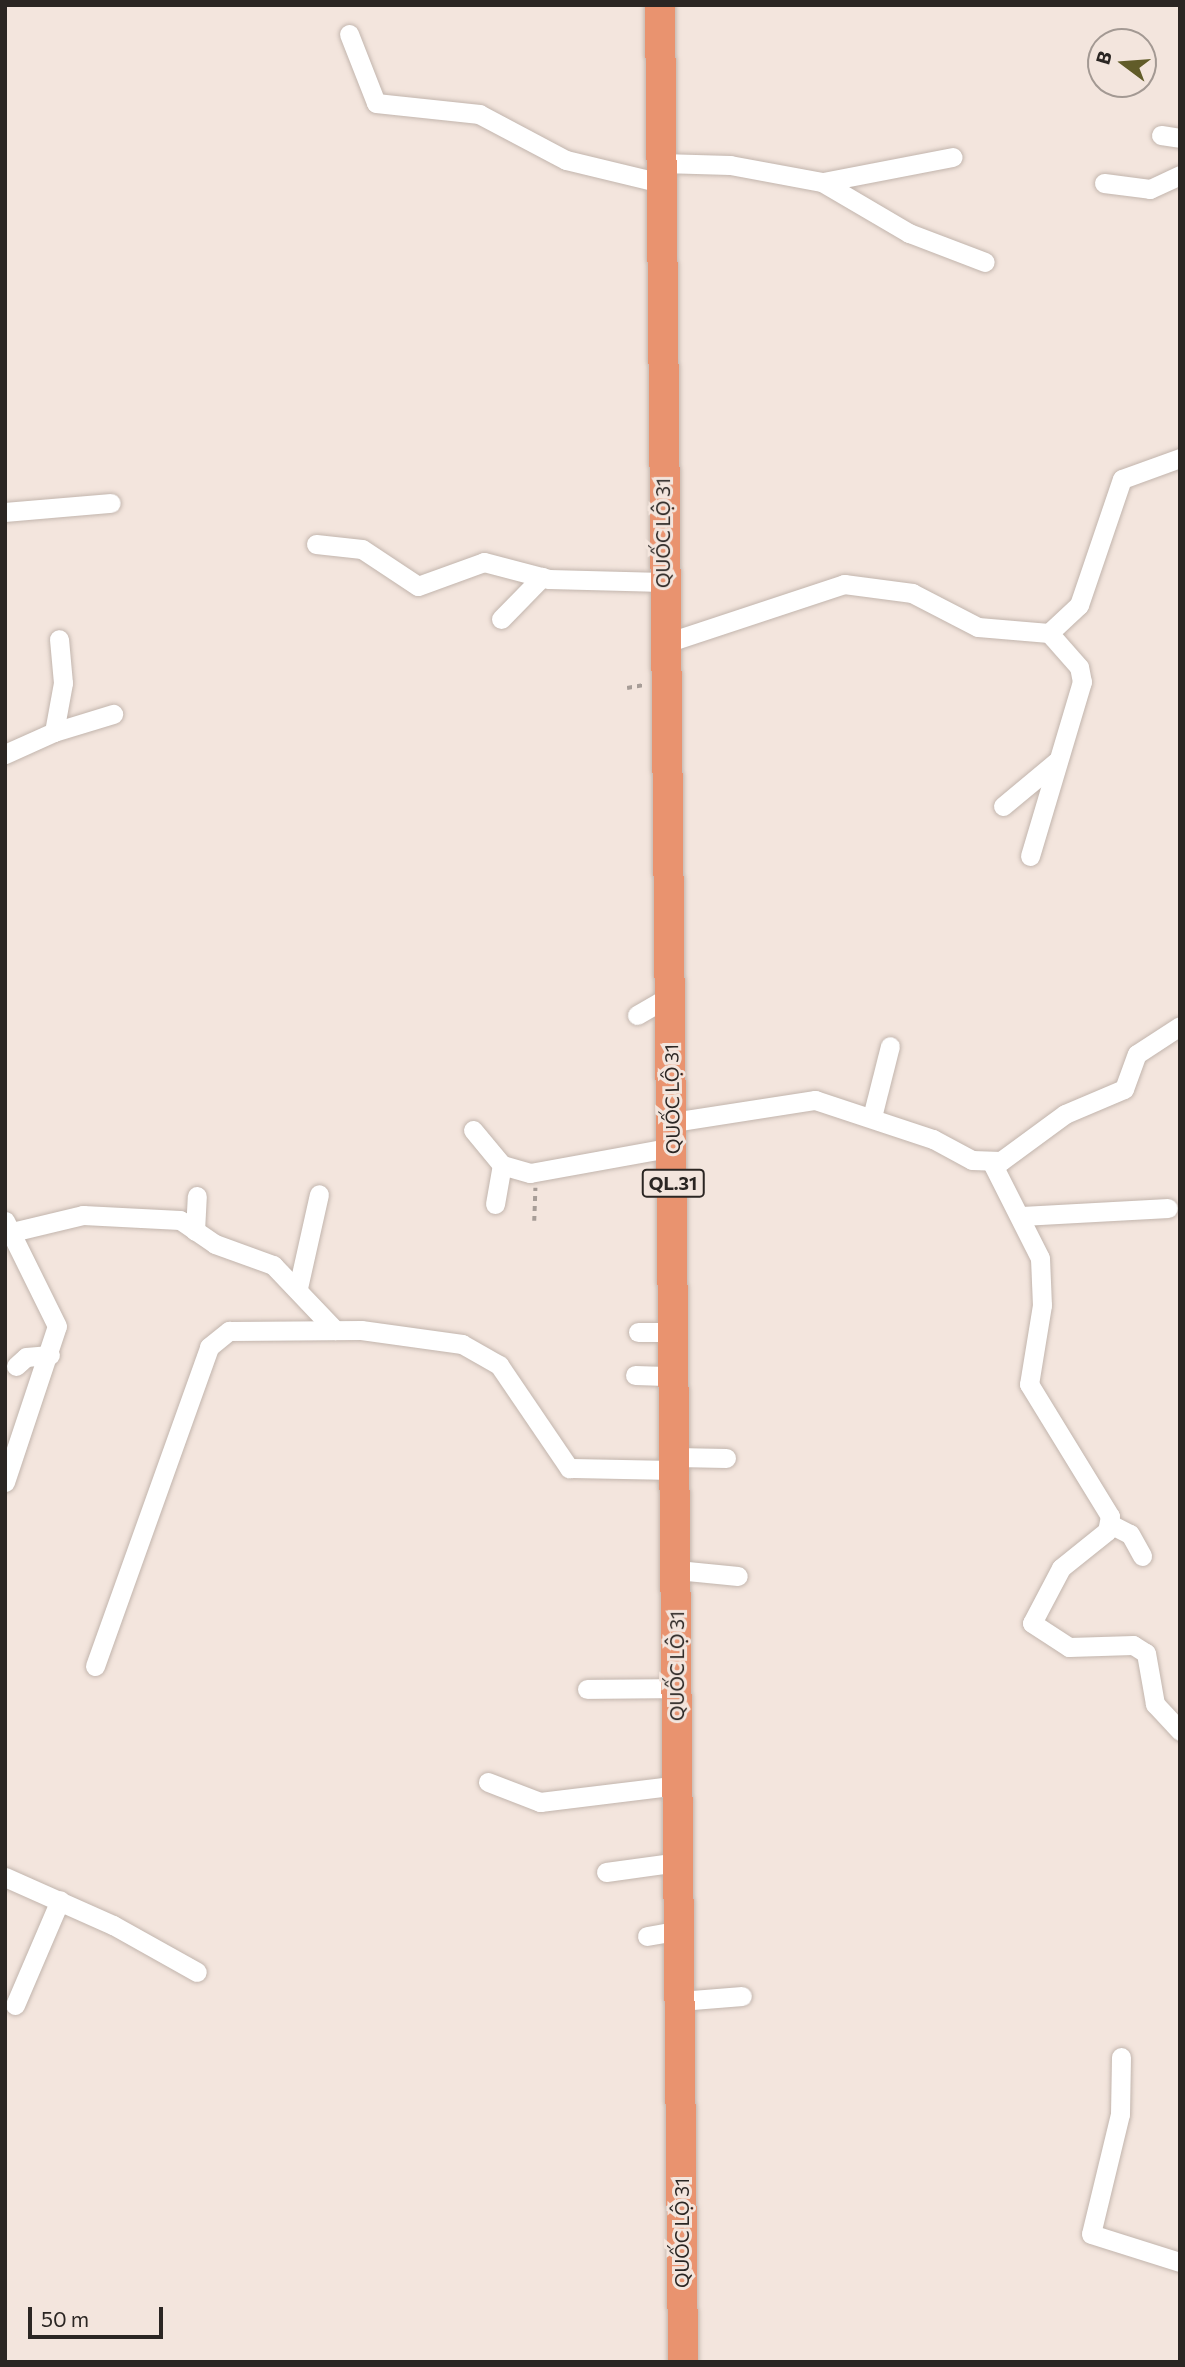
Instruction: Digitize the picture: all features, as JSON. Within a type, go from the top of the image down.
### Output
[{"type":"highway","name":"QUỐC LỘ 31","points":[[660,5],[656,175],[673,1134],[683,2362]]},
{"type":"street","points":[[349,34],[376,103],[479,114],[566,160],[656,175],[730,165],[822,182],[909,233],[985,262]]},
{"type":"street","points":[[822,182],[953,156]]},
{"type":"street","points":[[1104,183],[1150,189],[1180,175]]},
{"type":"street","points":[[663,644],[805,593],[855,583],[912,593],[978,627],[1049,633],[1071,619],[1079,605],[1122,479],[1180,458]]},
{"type":"street","points":[[5,512],[111,503]]},
{"type":"street","points":[[316,544],[362,550],[418,586],[484,562],[542,577],[663,582]]},
{"type":"street","points":[[500,619],[542,577]]},
{"type":"street","points":[[1030,856],[1082,674],[1049,633]]},
{"type":"street","points":[[54,732],[63,683],[59,639]]},
{"type":"street","points":[[5,754],[54,732],[113,714]]},
{"type":"street","points":[[1003,806],[1056,762]]},
{"type":"street","points":[[637,1015],[670,996]]},
{"type":"street","points":[[992,1163],[1065,1114],[1124,1089],[1137,1054],[1180,1026]]},
{"type":"street","points":[[872,1117],[890,1046]]},
{"type":"street","points":[[473,1130],[502,1165],[536,1172],[801,1100],[872,1117],[992,1163],[1021,1216],[1043,1278],[1029,1384],[1110,1524],[1130,1534],[1142,1556]]},
{"type":"street","points":[[495,1204],[502,1165]]},
{"type":"street","points":[[298,1288],[319,1194]]},
{"type":"street","points":[[195,1231],[197,1196]]},
{"type":"street","points":[[1021,1216],[1168,1208]]},
{"type":"street","points":[[5,1482],[50,1355],[56,1318],[7,1224],[83,1215],[180,1220],[195,1231],[273,1265],[298,1288],[335,1330]]},
{"type":"street","points":[[95,1666],[214,1339],[229,1331],[335,1330],[442,1339],[479,1351],[499,1365],[576,1471],[726,1458]]},
{"type":"street","points":[[638,1332],[673,1332]]},
{"type":"street","points":[[16,1366],[26,1357],[50,1355]]},
{"type":"street","points":[[635,1375],[673,1376]]},
{"type":"street","points":[[1110,1524],[1061,1568],[1032,1623],[1069,1647],[1133,1646],[1146,1653],[1155,1704],[1180,1731]]},
{"type":"street","points":[[677,1570],[738,1576]]},
{"type":"street","points":[[587,1689],[677,1688]]},
{"type":"street","points":[[488,1782],[540,1802],[678,1785]]},
{"type":"street","points":[[606,1872],[679,1862]]},
{"type":"street","points":[[5,1877],[60,1900],[197,1972]]},
{"type":"street","points":[[15,2006],[60,1900]]},
{"type":"street","points":[[647,1936],[680,1930]]},
{"type":"street","points":[[680,2001],[742,1996]]},
{"type":"street","points":[[1122,2057],[1120,2114],[1091,2234],[1180,2262]]},
{"type":"path","points":[[534,1221],[536,1172]]}]
